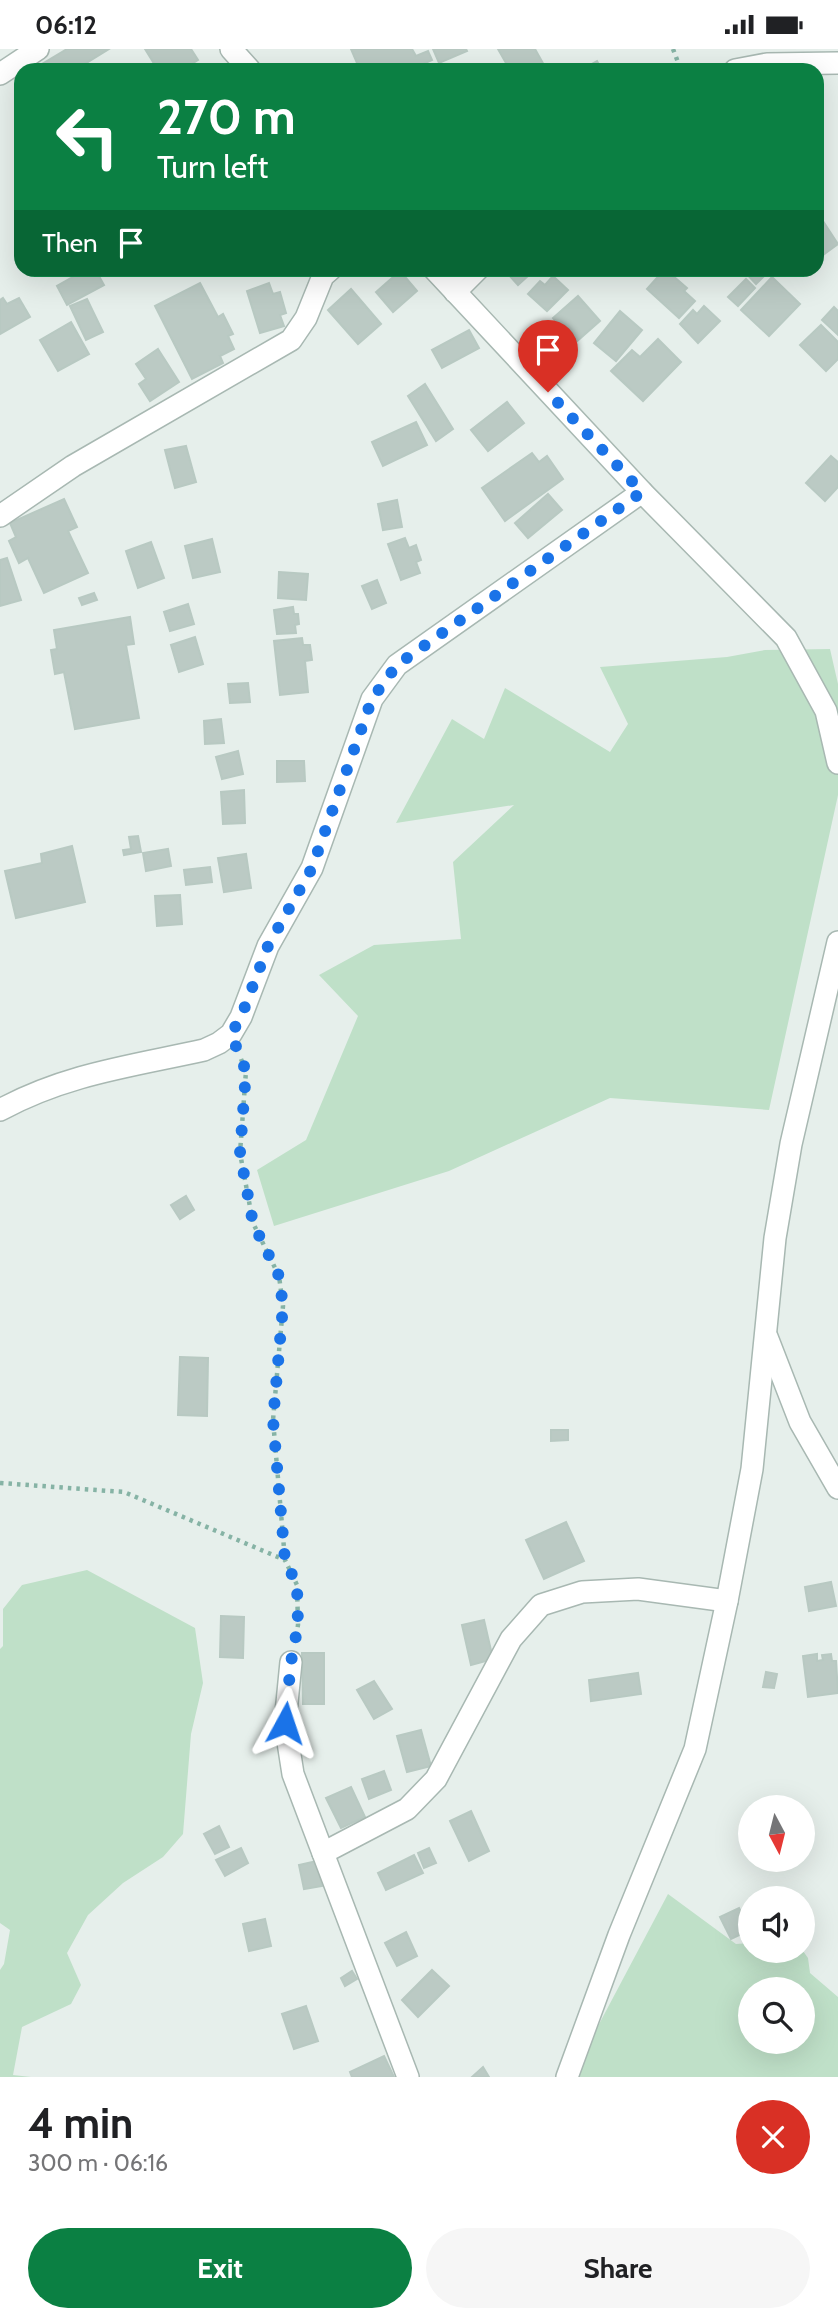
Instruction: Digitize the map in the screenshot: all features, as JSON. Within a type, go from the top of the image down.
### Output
[{"type":"street","points":[[17,63],[38,49]]},
{"type":"street","points":[[231,49],[244,63]]},
{"type":"street","points":[[0,516],[73,466],[290,340],[306,318],[323,277]]},
{"type":"street","points":[[441,277],[642,492],[786,638],[826,711],[838,763]]},
{"type":"street","points":[[455,292],[470,277]]},
{"type":"street","points":[[0,1110],[32,1093],[71,1079],[204,1050],[219,1044],[231,1034],[241,1017],[268,946],[312,868],[372,699],[397,665],[642,492]]},
{"type":"street","points":[[567,2077],[619,1935],[695,1748],[752,1469],[775,1238],[790,1143],[838,942]]},
{"type":"street","points":[[767,1337],[800,1422],[838,1488]]},
{"type":"street","points":[[323,1853],[407,1809],[436,1779],[511,1639],[541,1605],[582,1592],[638,1589],[727,1601]]},
{"type":"street","points":[[291,1662],[285,1723],[293,1774],[408,2077]]},
{"type":"path","points":[[231,1034],[246,1071],[240,1153],[253,1223],[279,1276],[283,1306],[273,1420],[285,1560],[297,1585],[298,1625],[291,1662]]},
{"type":"path","points":[[0,1483],[124,1492],[285,1560]]},
{"type":"green space","points":[[830,649],[838,684],[838,795],[769,1110],[610,1098],[449,1171],[274,1226],[257,1170],[306,1140],[358,1016],[319,975],[374,945],[461,939],[453,862],[514,805],[396,823],[452,719],[484,739],[505,688],[610,752],[628,724],[600,667],[727,657],[765,650]]},
{"type":"green space","points":[[87,1570],[195,1628],[203,1683],[191,1734],[183,1834],[163,1857],[123,1883],[88,1915],[67,1953],[81,1985],[71,2004],[22,2027],[13,2075],[31,2077],[0,2077],[0,1970],[4,1964],[10,1930],[0,1923],[0,1649],[3,1646],[3,1609],[22,1585]]},
{"type":"green space","points":[[668,1894],[738,1944],[738,1963],[809,1963],[810,1973],[815,1977],[738,1977],[738,2054],[815,2054],[815,1977],[838,1997],[838,2077],[571,2077]]},
{"type":"building","points":[[67,49],[109,49],[86,63],[44,63]]},
{"type":"building","points":[[145,49],[191,49],[198,60],[193,63],[154,63]]},
{"type":"building","points":[[351,49],[412,49],[416,56],[428,51],[432,60],[425,63],[357,63]]},
{"type":"building","points":[[433,49],[466,49],[467,51],[439,63]]},
{"type":"building","points":[[498,49],[535,49],[543,63],[506,63]]},
{"type":"building","points":[[824,223],[838,244],[824,254]]},
{"type":"building","points":[[73,277],[100,277],[104,285],[67,305],[57,286]]},
{"type":"building","points":[[393,277],[405,277],[417,291],[393,312],[376,292]]},
{"type":"building","points":[[511,277],[527,277],[518,285]]},
{"type":"building","points":[[554,277],[568,290],[547,311],[528,294],[540,281],[545,285]]},
{"type":"building","points":[[658,277],[674,277],[687,288],[684,291],[695,301],[679,318],[647,289]]},
{"type":"building","points":[[750,277],[763,277],[756,284]]},
{"type":"building","points":[[772,277],[800,304],[769,336],[741,310]]},
{"type":"building","points":[[746,279],[755,288],[738,306],[728,297]]},
{"type":"building","points":[[200,283],[218,317],[223,314],[233,334],[228,336],[234,349],[220,356],[223,363],[192,379],[155,306]]},
{"type":"building","points":[[269,283],[273,294],[280,292],[286,313],[280,315],[284,326],[260,333],[247,291]]},
{"type":"building","points":[[351,289],[381,324],[358,344],[328,310]]},
{"type":"building","points":[[578,296],[600,321],[576,342],[553,318]]},
{"type":"building","points":[[3,298],[7,304],[19,298],[30,317],[0,334],[0,300]]},
{"type":"building","points":[[87,299],[103,332],[86,340],[70,306]]},
{"type":"building","points":[[704,306],[720,321],[698,343],[680,324],[693,310],[697,314]]},
{"type":"building","points":[[834,307],[838,311],[838,335],[822,320]]},
{"type":"building","points":[[620,311],[642,330],[616,361],[594,343]]},
{"type":"building","points":[[71,322],[89,354],[58,371],[40,340]]},
{"type":"building","points":[[821,325],[838,342],[838,359],[826,371],[800,345]]},
{"type":"building","points":[[469,330],[479,348],[442,368],[432,350]]},
{"type":"building","points":[[658,339],[681,362],[643,401],[611,371],[632,350],[640,357]]},
{"type":"building","points":[[158,349],[179,382],[150,401],[139,384],[146,379],[136,364]]},
{"type":"building","points":[[425,384],[453,429],[436,441],[408,396]]},
{"type":"building","points":[[507,402],[524,423],[488,451],[471,430]]},
{"type":"building","points":[[416,422],[427,445],[383,466],[372,442]]},
{"type":"building","points":[[186,446],[196,482],[175,488],[165,450]]},
{"type":"building","points":[[532,453],[539,462],[547,456],[563,479],[505,521],[482,488]]},
{"type":"building","points":[[831,456],[838,462],[838,487],[825,501],[806,483]]},
{"type":"building","points":[[548,494],[562,510],[528,538],[515,523]]},
{"type":"building","points":[[64,499],[77,527],[68,531],[88,573],[44,593],[28,558],[19,563],[9,541],[16,537],[10,523]]},
{"type":"building","points":[[397,500],[402,527],[383,530],[378,504]]},
{"type":"building","points":[[405,538],[409,548],[416,545],[421,560],[416,562],[420,573],[401,580],[388,544]]},
{"type":"building","points":[[212,539],[220,572],[193,578],[185,546]]},
{"type":"building","points":[[151,542],[164,578],[138,588],[126,551]]},
{"type":"building","points":[[7,558],[21,600],[0,606],[0,560]]},
{"type":"building","points":[[279,572],[308,574],[306,600],[278,598]]},
{"type":"building","points":[[377,580],[386,603],[372,609],[362,586]]},
{"type":"building","points":[[94,593],[97,600],[82,605],[79,598]]},
{"type":"building","points":[[188,604],[194,624],[170,631],[164,612]]},
{"type":"building","points":[[293,607],[294,614],[298,614],[296,633],[277,634],[274,610]]},
{"type":"building","points":[[130,617],[134,644],[126,645],[139,718],[75,729],[64,672],[55,674],[51,650],[57,649],[54,630]]},
{"type":"building","points":[[195,637],[203,664],[179,672],[171,645]]},
{"type":"building","points":[[302,638],[303,645],[310,645],[312,660],[305,661],[308,692],[280,695],[274,641]]},
{"type":"building","points":[[248,683],[250,702],[230,703],[228,684]]},
{"type":"building","points":[[221,719],[224,743],[205,744],[204,721]]},
{"type":"building","points":[[238,751],[243,774],[222,779],[216,757]]},
{"type":"building","points":[[277,761],[304,761],[305,781],[277,782]]},
{"type":"building","points":[[244,790],[245,823],[223,824],[221,792]]},
{"type":"building","points":[[138,836],[141,852],[124,855],[123,850],[131,849],[129,837]]},
{"type":"building","points":[[72,846],[85,902],[16,918],[5,871],[42,863],[41,854]]},
{"type":"building","points":[[168,849],[171,866],[146,871],[143,853]]},
{"type":"building","points":[[246,854],[251,888],[224,892],[218,858]]},
{"type":"building","points":[[210,867],[212,882],[186,885],[184,870]]},
{"type":"building","points":[[180,895],[182,924],[157,926],[155,896]]},
{"type":"building","points":[[186,1196],[194,1210],[180,1219],[171,1205]]},
{"type":"building","points":[[180,1357],[208,1358],[207,1416],[178,1415]]},
{"type":"building","points":[[551,1430],[568,1430],[568,1440],[551,1441]]},
{"type":"building","points":[[566,1522],[584,1561],[544,1579],[526,1540]]},
{"type":"building","points":[[831,1582],[836,1606],[809,1611],[805,1587]]},
{"type":"building","points":[[221,1616],[244,1617],[243,1658],[220,1657]]},
{"type":"building","points":[[484,1620],[493,1659],[471,1665],[462,1625]]},
{"type":"building","points":[[302,1653],[324,1653],[324,1704],[303,1704]]},
{"type":"building","points":[[817,1654],[817,1661],[823,1660],[822,1655],[831,1654],[832,1661],[836,1661],[838,1693],[808,1697],[803,1656]]},
{"type":"building","points":[[766,1672],[777,1674],[774,1688],[763,1687]]},
{"type":"building","points":[[638,1673],[641,1694],[591,1701],[589,1680]]},
{"type":"building","points":[[374,1681],[392,1709],[374,1719],[357,1690]]},
{"type":"building","points":[[421,1730],[431,1766],[407,1772],[397,1736]]},
{"type":"building","points":[[384,1771],[391,1790],[369,1799],[362,1779]]},
{"type":"building","points":[[351,1787],[365,1817],[341,1828],[326,1798]]},
{"type":"building","points":[[471,1811],[489,1851],[469,1861],[450,1821]]},
{"type":"building","points":[[219,1826],[229,1847],[215,1854],[204,1834]]},
{"type":"building","points":[[241,1848],[248,1863],[225,1876],[216,1860]]},
{"type":"building","points":[[429,1848],[436,1863],[424,1868],[418,1853]]},
{"type":"building","points":[[414,1855],[423,1873],[386,1890],[378,1873]]},
{"type":"building","points":[[317,1861],[322,1886],[304,1889],[299,1865]]},
{"type":"building","points":[[738,1908],[738,1936],[731,1939],[720,1917]]},
{"type":"building","points":[[265,1919],[271,1946],[249,1951],[243,1924]]},
{"type":"building","points":[[406,1932],[417,1956],[397,1966],[385,1943]]},
{"type":"building","points":[[432,1970],[449,1986],[418,2017],[402,2000]]},
{"type":"building","points":[[352,1971],[357,1979],[345,1986],[341,1978]]},
{"type":"building","points":[[306,2006],[318,2041],[294,2049],[282,2014]]},
{"type":"building","points":[[384,2056],[394,2077],[352,2077],[350,2072]]},
{"type":"building","points":[[483,2067],[489,2077],[472,2077]]},
{"type":"route","points":[[285,1723],[298,1625],[297,1585],[285,1560],[273,1420],[283,1306],[279,1276],[253,1223],[240,1153],[246,1071],[231,1034],[241,1017],[268,946],[312,868],[372,699],[397,665],[642,492],[548,392]]}]
